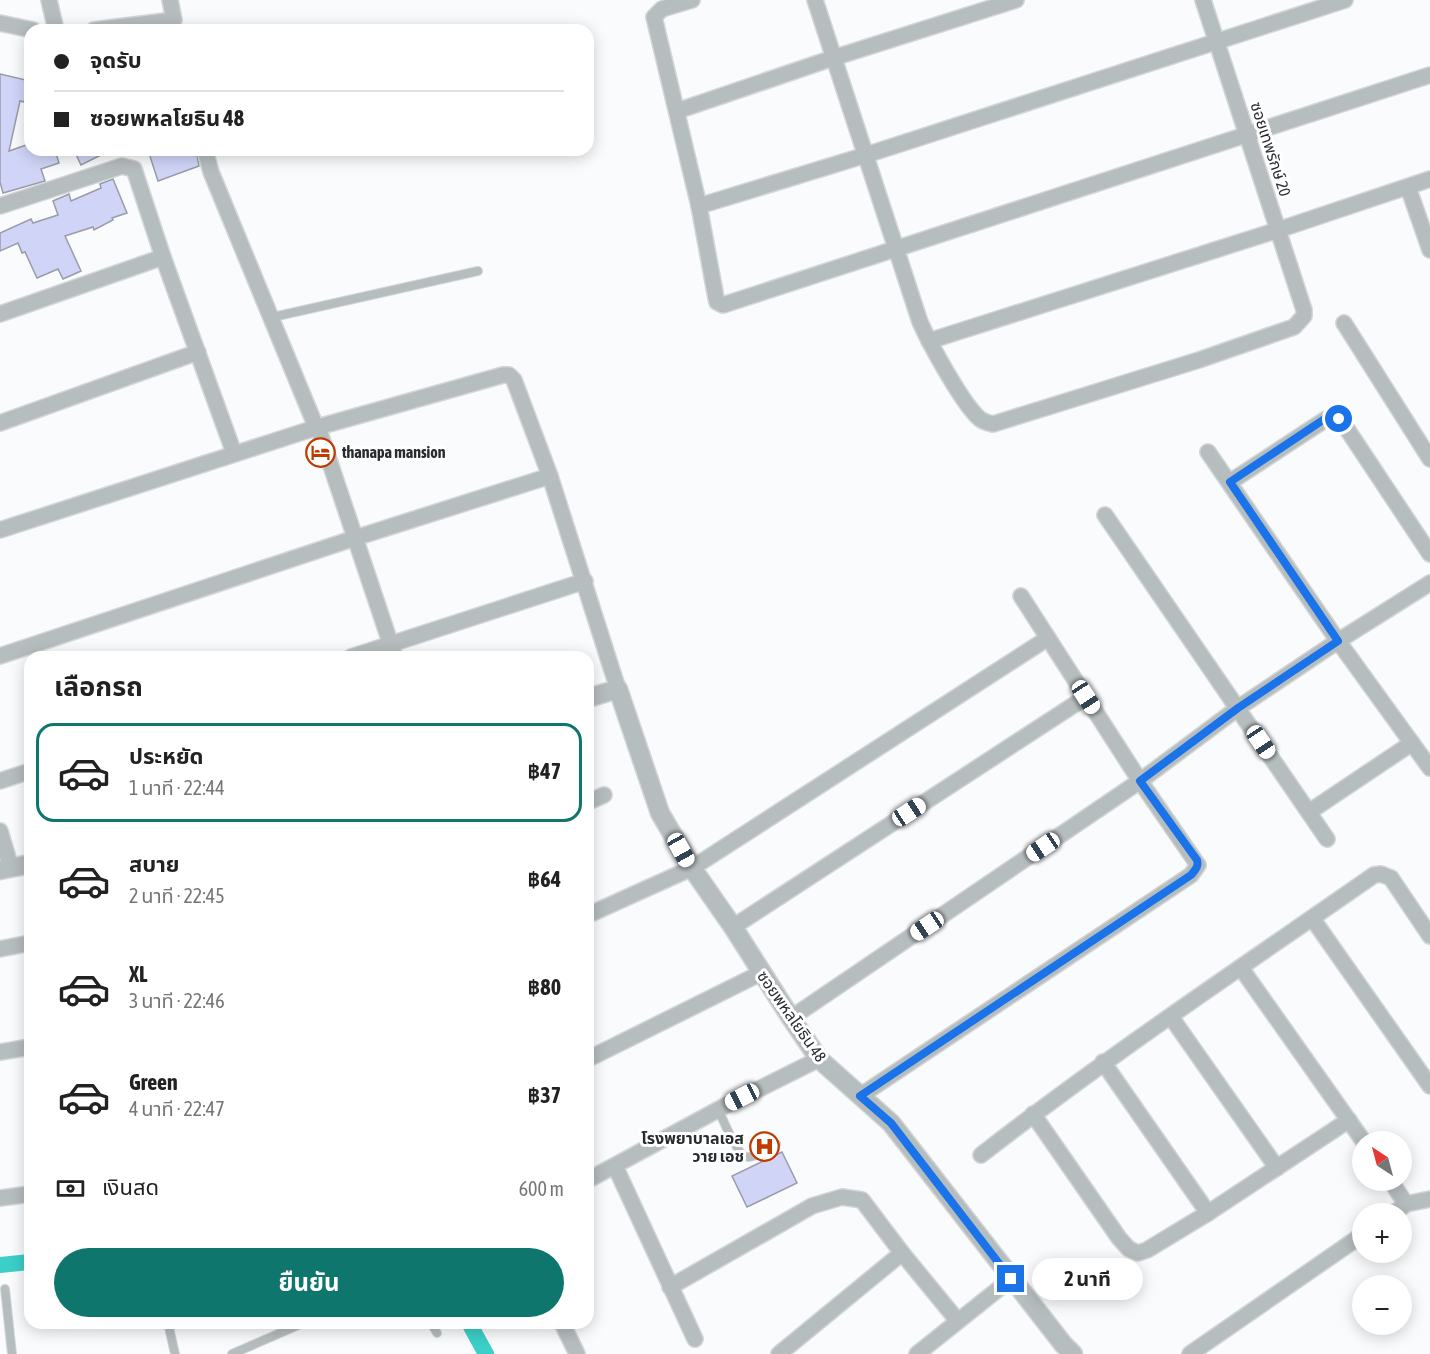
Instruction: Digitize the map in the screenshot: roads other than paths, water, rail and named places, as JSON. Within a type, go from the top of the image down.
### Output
[{"type":"street","points":[[49,0],[55,24]]},
{"type":"street","points":[[170,0],[175,24]]},
{"type":"street","points":[[692,0],[662,9],[654,17],[699,206],[716,298],[717,302],[723,305],[1430,75]]},
{"type":"street","points":[[815,0],[920,322],[929,341],[1430,179]]},
{"type":"street","points":[[677,111],[833,58],[1016,0]]},
{"type":"street","name":"ซอยเทพรักษ์ 20","points":[[929,341],[969,406],[979,418],[993,424],[1199,360],[1293,327],[1300,322],[1304,316],[1304,310],[1203,0]]},
{"type":"street","points":[[699,206],[866,155],[1345,0]]},
{"type":"street","points":[[0,23],[24,28]]},
{"type":"street","points":[[207,156],[211,172],[317,427],[393,650],[585,581]]},
{"type":"street","points":[[0,206],[122,166],[134,169],[163,257],[234,453]]},
{"type":"street","points":[[1408,187],[1430,250]]},
{"type":"street","points":[[0,314],[163,257]]},
{"type":"street","points":[[1344,323],[1430,459]]},
{"type":"street","points":[[0,423],[198,352]]},
{"type":"street","points":[[0,530],[317,427],[509,375],[514,380],[550,476],[618,688],[594,696]]},
{"type":"street","points":[[1230,482],[1326,418],[1335,417],[1343,423],[1430,554]]},
{"type":"street","points":[[1208,452],[1338,641],[1430,768]]},
{"type":"street","points":[[0,656],[355,537],[550,476]]},
{"type":"street","points":[[1105,514],[1327,839]]},
{"type":"street","points":[[791,1018],[1140,781],[1238,708],[1430,583]]},
{"type":"street","points":[[860,1096],[1191,875],[1198,865],[1197,860],[1140,781],[1021,596]]},
{"type":"street","points":[[594,912],[692,868],[1048,638]]},
{"type":"street","name":"ซอยพหลโยธิน 48","points":[[618,688],[660,813],[692,868],[819,1059],[891,1123],[1011,1279],[1073,1354]]},
{"type":"street","points":[[733,927],[1086,697]]},
{"type":"street","points":[[1309,812],[1412,743]]},
{"type":"street","points":[[0,781],[24,773]]},
{"type":"street","points":[[594,799],[604,795]]},
{"type":"street","points":[[0,831],[6,869],[24,865]]},
{"type":"street","points":[[981,1155],[1103,1062],[1374,875],[1381,874],[1391,878],[1430,936]]},
{"type":"street","points":[[1312,918],[1430,1086]]},
{"type":"street","points":[[0,949],[24,944]]},
{"type":"street","points":[[1241,968],[1356,1131]]},
{"type":"street","points":[[594,1056],[761,973]]},
{"type":"street","points":[[1171,1017],[1277,1168]]},
{"type":"street","points":[[0,1052],[24,1048]]},
{"type":"street","points":[[594,1177],[718,1109],[819,1059]]},
{"type":"street","points":[[1103,1062],[1208,1213]]},
{"type":"street","points":[[1033,1114],[1119,1238],[1129,1250],[1138,1253],[1147,1250],[1208,1213],[1349,1120]]},
{"type":"street","points":[[615,1166],[695,1339]]},
{"type":"street","points":[[0,1198],[24,1195]]},
{"type":"street","points":[[670,1287],[812,1206],[842,1197],[862,1200],[957,1320]]},
{"type":"street","points":[[1411,1203],[1430,1199]]},
{"type":"street","points":[[1190,1354],[1352,1242]]},
{"type":"street","points":[[778,1354],[902,1253]]},
{"type":"street","points":[[923,1352],[957,1320],[1011,1279]]},
{"type":"street","points":[[565,1329],[576,1354]]},
{"type":"lane","points":[[273,317],[478,271]]},
{"type":"lane","points":[[718,1109],[743,1156],[749,1157],[776,1144]]},
{"type":"lane","points":[[5,1289],[12,1354]]},
{"type":"lane","points":[[169,1329],[175,1354]]},
{"type":"lane","points":[[232,1354],[289,1329]]},
{"type":"lane","points":[[435,1329],[437,1333]]},
{"type":"lane","points":[[0,1335],[9,1332]]},
{"type":"waterway","points":[[0,1265],[24,1263]]},
{"type":"waterway","points":[[472,1329],[486,1354]]},
{"type":"place","name":"thanapa mansion","points":[[321,452]]},
{"type":"place","name":"โรงพยาบาลเอส วาย เอช","points":[[765,1147]]}]
